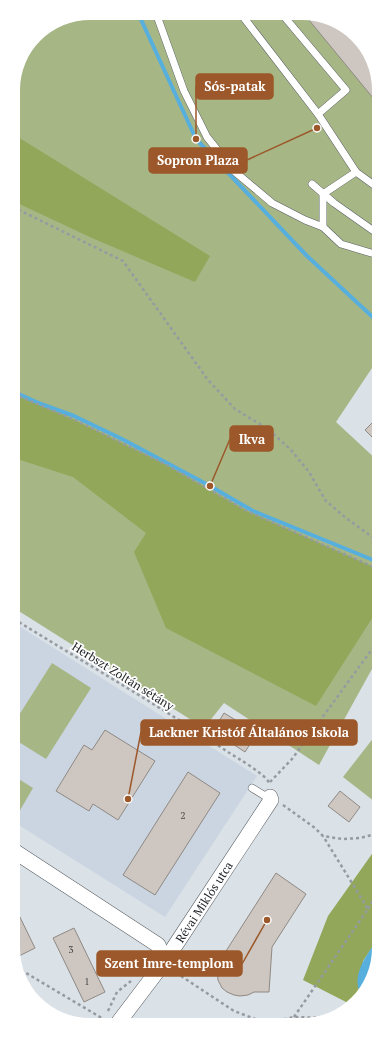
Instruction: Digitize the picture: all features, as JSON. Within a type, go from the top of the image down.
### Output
[{"type":"street","name":"Révai Miklós utca","points":[[116,1018],[165,961],[270,793]]},
{"type":"street","points":[[20,855],[158,945],[165,961]]},
{"type":"lane","points":[[158,20],[184,92],[207,137],[234,171],[272,203],[305,220],[323,227],[341,244],[372,253]]},
{"type":"lane","points":[[246,20],[318,114],[356,172],[372,184]]},
{"type":"lane","points":[[287,20],[346,90],[318,114]]},
{"type":"lane","points":[[323,194],[356,172]]},
{"type":"lane","points":[[312,184],[323,194],[372,230]]},
{"type":"lane","points":[[323,194],[323,227]]},
{"type":"lane","points":[[252,788],[270,793]]},
{"type":"path","points":[[20,210],[123,261],[208,380],[235,409],[268,429],[291,450],[309,472],[326,501],[372,537]]},
{"type":"path","points":[[20,397],[75,420],[158,461],[247,512],[372,566]]},
{"type":"path","name":"Herbszt Zoltán sétány","points":[[20,622],[260,773],[270,793],[323,836]]},
{"type":"path","points":[[270,793],[292,759],[372,650]]},
{"type":"path","points":[[323,836],[342,839],[360,838],[372,835]]},
{"type":"path","points":[[323,836],[368,909]]},
{"type":"path","points":[[294,1017],[372,903]]},
{"type":"path","points":[[187,967],[218,975]]},
{"type":"path","points":[[23,970],[106,1018]]},
{"type":"path","points":[[181,976],[234,1011],[251,1018]]},
{"type":"path","points":[[290,1018],[310,1018]]},
{"type":"shaded area","points":[[20,627],[257,776],[165,917],[20,826]]},
{"type":"green space","points":[[90,20],[315,21],[333,27],[348,37],[363,55],[371,77],[372,368],[336,422],[372,455],[372,669],[319,765],[224,703],[204,728],[20,612],[20,86],[22,72],[29,55],[44,37],[55,29],[72,22]]},
{"type":"green space","points":[[20,138],[210,256],[195,282],[92,238],[20,204]]},
{"type":"green space","points":[[20,397],[75,420],[165,464],[247,511],[372,566],[372,618],[316,706],[166,628],[134,552],[146,533],[73,477],[20,460]]},
{"type":"green space","points":[[52,663],[91,688],[46,759],[20,743],[20,714]]},
{"type":"green space","points":[[372,740],[372,800],[343,777]]},
{"type":"green space","points":[[20,780],[33,788],[20,810]]},
{"type":"green space","points":[[372,854],[372,948],[363,961],[361,986],[355,994],[346,1002],[303,980],[328,916]]},
{"type":"water","points":[[372,948],[371,961],[367,975],[358,988],[359,972]]},
{"type":"building","points":[[309,20],[333,27],[341,32],[348,37],[363,55],[371,77],[372,97]]},
{"type":"building","points":[[372,423],[372,437],[365,430]]},
{"type":"building","points":[[224,713],[257,733],[245,752],[213,731]]},
{"type":"building","points":[[105,730],[155,761],[118,820],[93,804],[89,811],[56,791],[84,745],[92,750]]},
{"type":"building","points":[[188,772],[220,793],[155,895],[123,875]]},
{"type":"building","points":[[340,791],[360,807],[349,822],[328,806]]},
{"type":"building","points":[[276,873],[306,894],[272,947],[269,992],[254,992],[248,995],[240,996],[234,995],[222,988],[218,980],[217,971],[219,962]]},
{"type":"building","points":[[20,917],[35,948],[20,955]]},
{"type":"building","points":[[74,928],[105,992],[84,1002],[53,938]]},
{"type":"waterway","points":[[141,20],[196,139],[306,255],[372,316]]},
{"type":"waterway","points":[[20,395],[74,416],[122,439],[253,511],[372,560]]},
{"type":"place","name":"Sopron Plaza","points":[[317,128]]},
{"type":"place","name":"Sós-patak","points":[[196,139]]},
{"type":"place","name":"Ikva","points":[[210,486]]},
{"type":"place","name":"Lackner Kristóf Általános Iskola","points":[[128,799]]},
{"type":"place","name":"Szent Imre-templom","points":[[267,920]]}]
